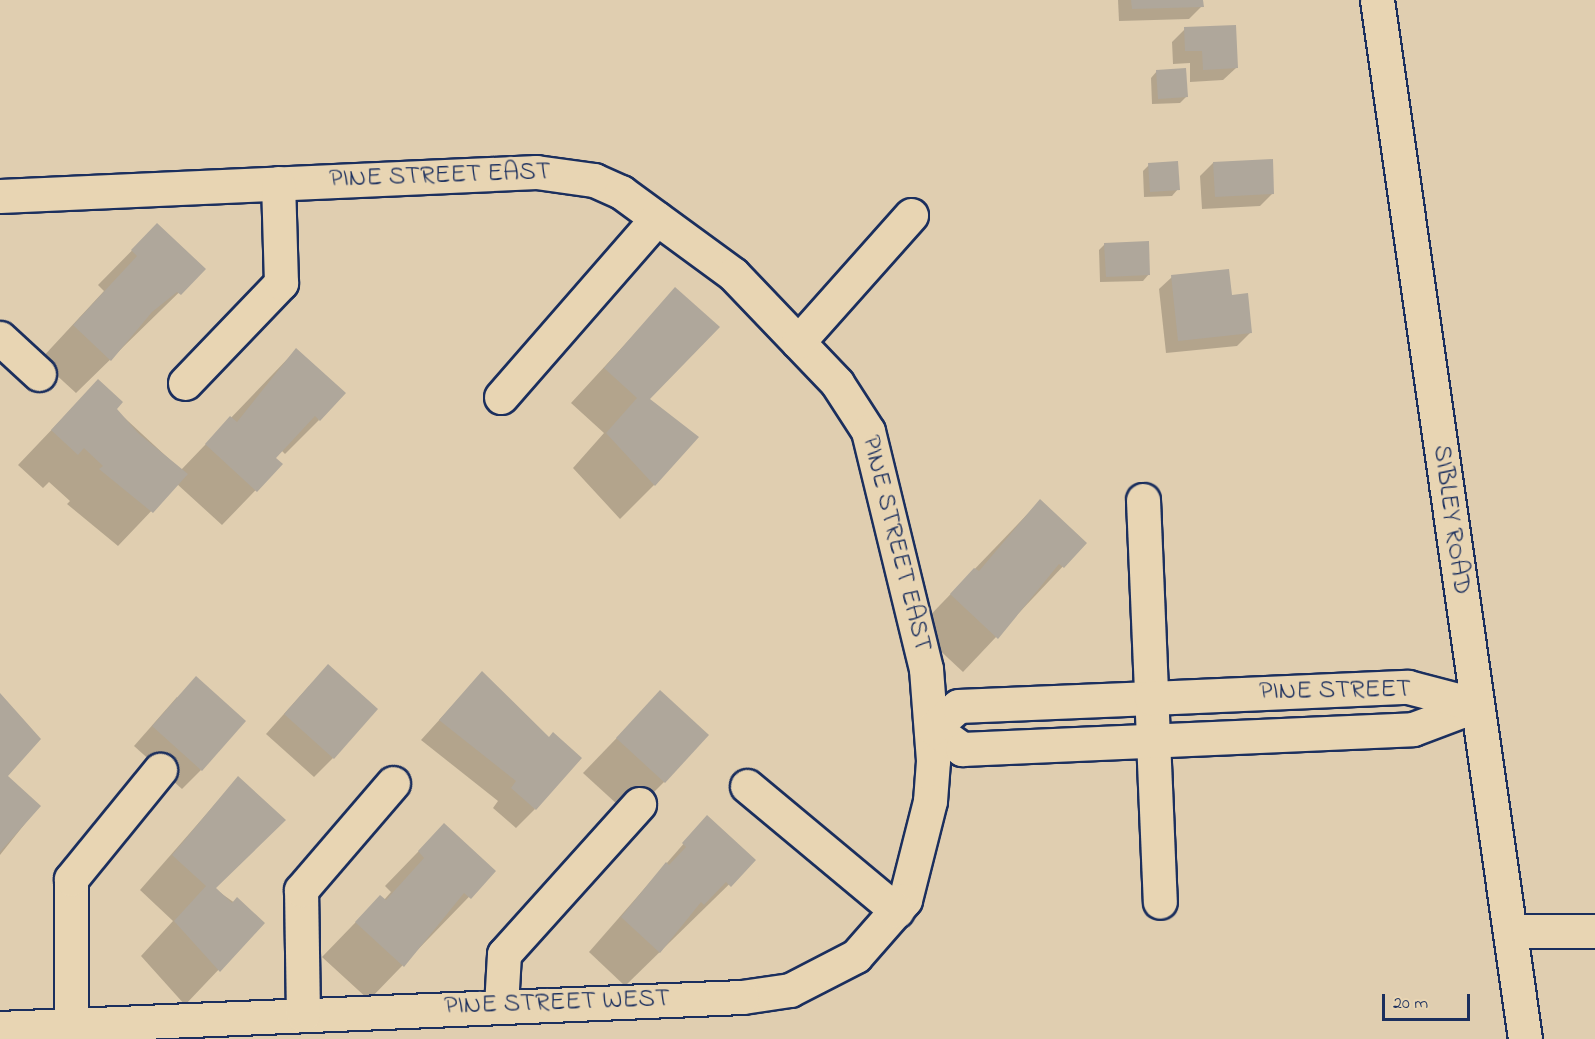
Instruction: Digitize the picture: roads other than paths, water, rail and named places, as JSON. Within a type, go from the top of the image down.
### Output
[{"type":"street","name":"SIBLEY ROAD","points":[[1377,0],[1526,1039]]},
{"type":"street","name":"PINE STREET EAST","points":[[0,196],[558,172],[621,192],[733,274],[851,402],[879,462],[926,669],[933,728]]},
{"type":"street","points":[[185,383],[281,283],[278,183]]},
{"type":"street","points":[[798,342],[911,215]]},
{"type":"street","points":[[501,397],[657,218]]},
{"type":"street","points":[[0,338],[39,374]]},
{"type":"street","points":[[1143,500],[1151,698],[1150,741],[1160,902]]},
{"type":"street","name":"PINE STREET","points":[[1408,687],[1477,705],[1413,729],[962,749],[933,728],[958,706],[1408,687]]},
{"type":"street","points":[[1077,701],[1078,744]]},
{"type":"street","name":"PINE STREET WEST","points":[[0,1028],[741,997],[790,990],[856,956],[897,911],[909,890],[930,801],[933,728]]},
{"type":"street","points":[[71,1025],[71,879],[160,770]]},
{"type":"street","points":[[303,1014],[301,890],[393,783]]},
{"type":"street","points":[[747,786],[897,911]]},
{"type":"street","points":[[501,1006],[504,954],[639,804]]},
{"type":"street","points":[[1510,931],[1595,931]]}]
